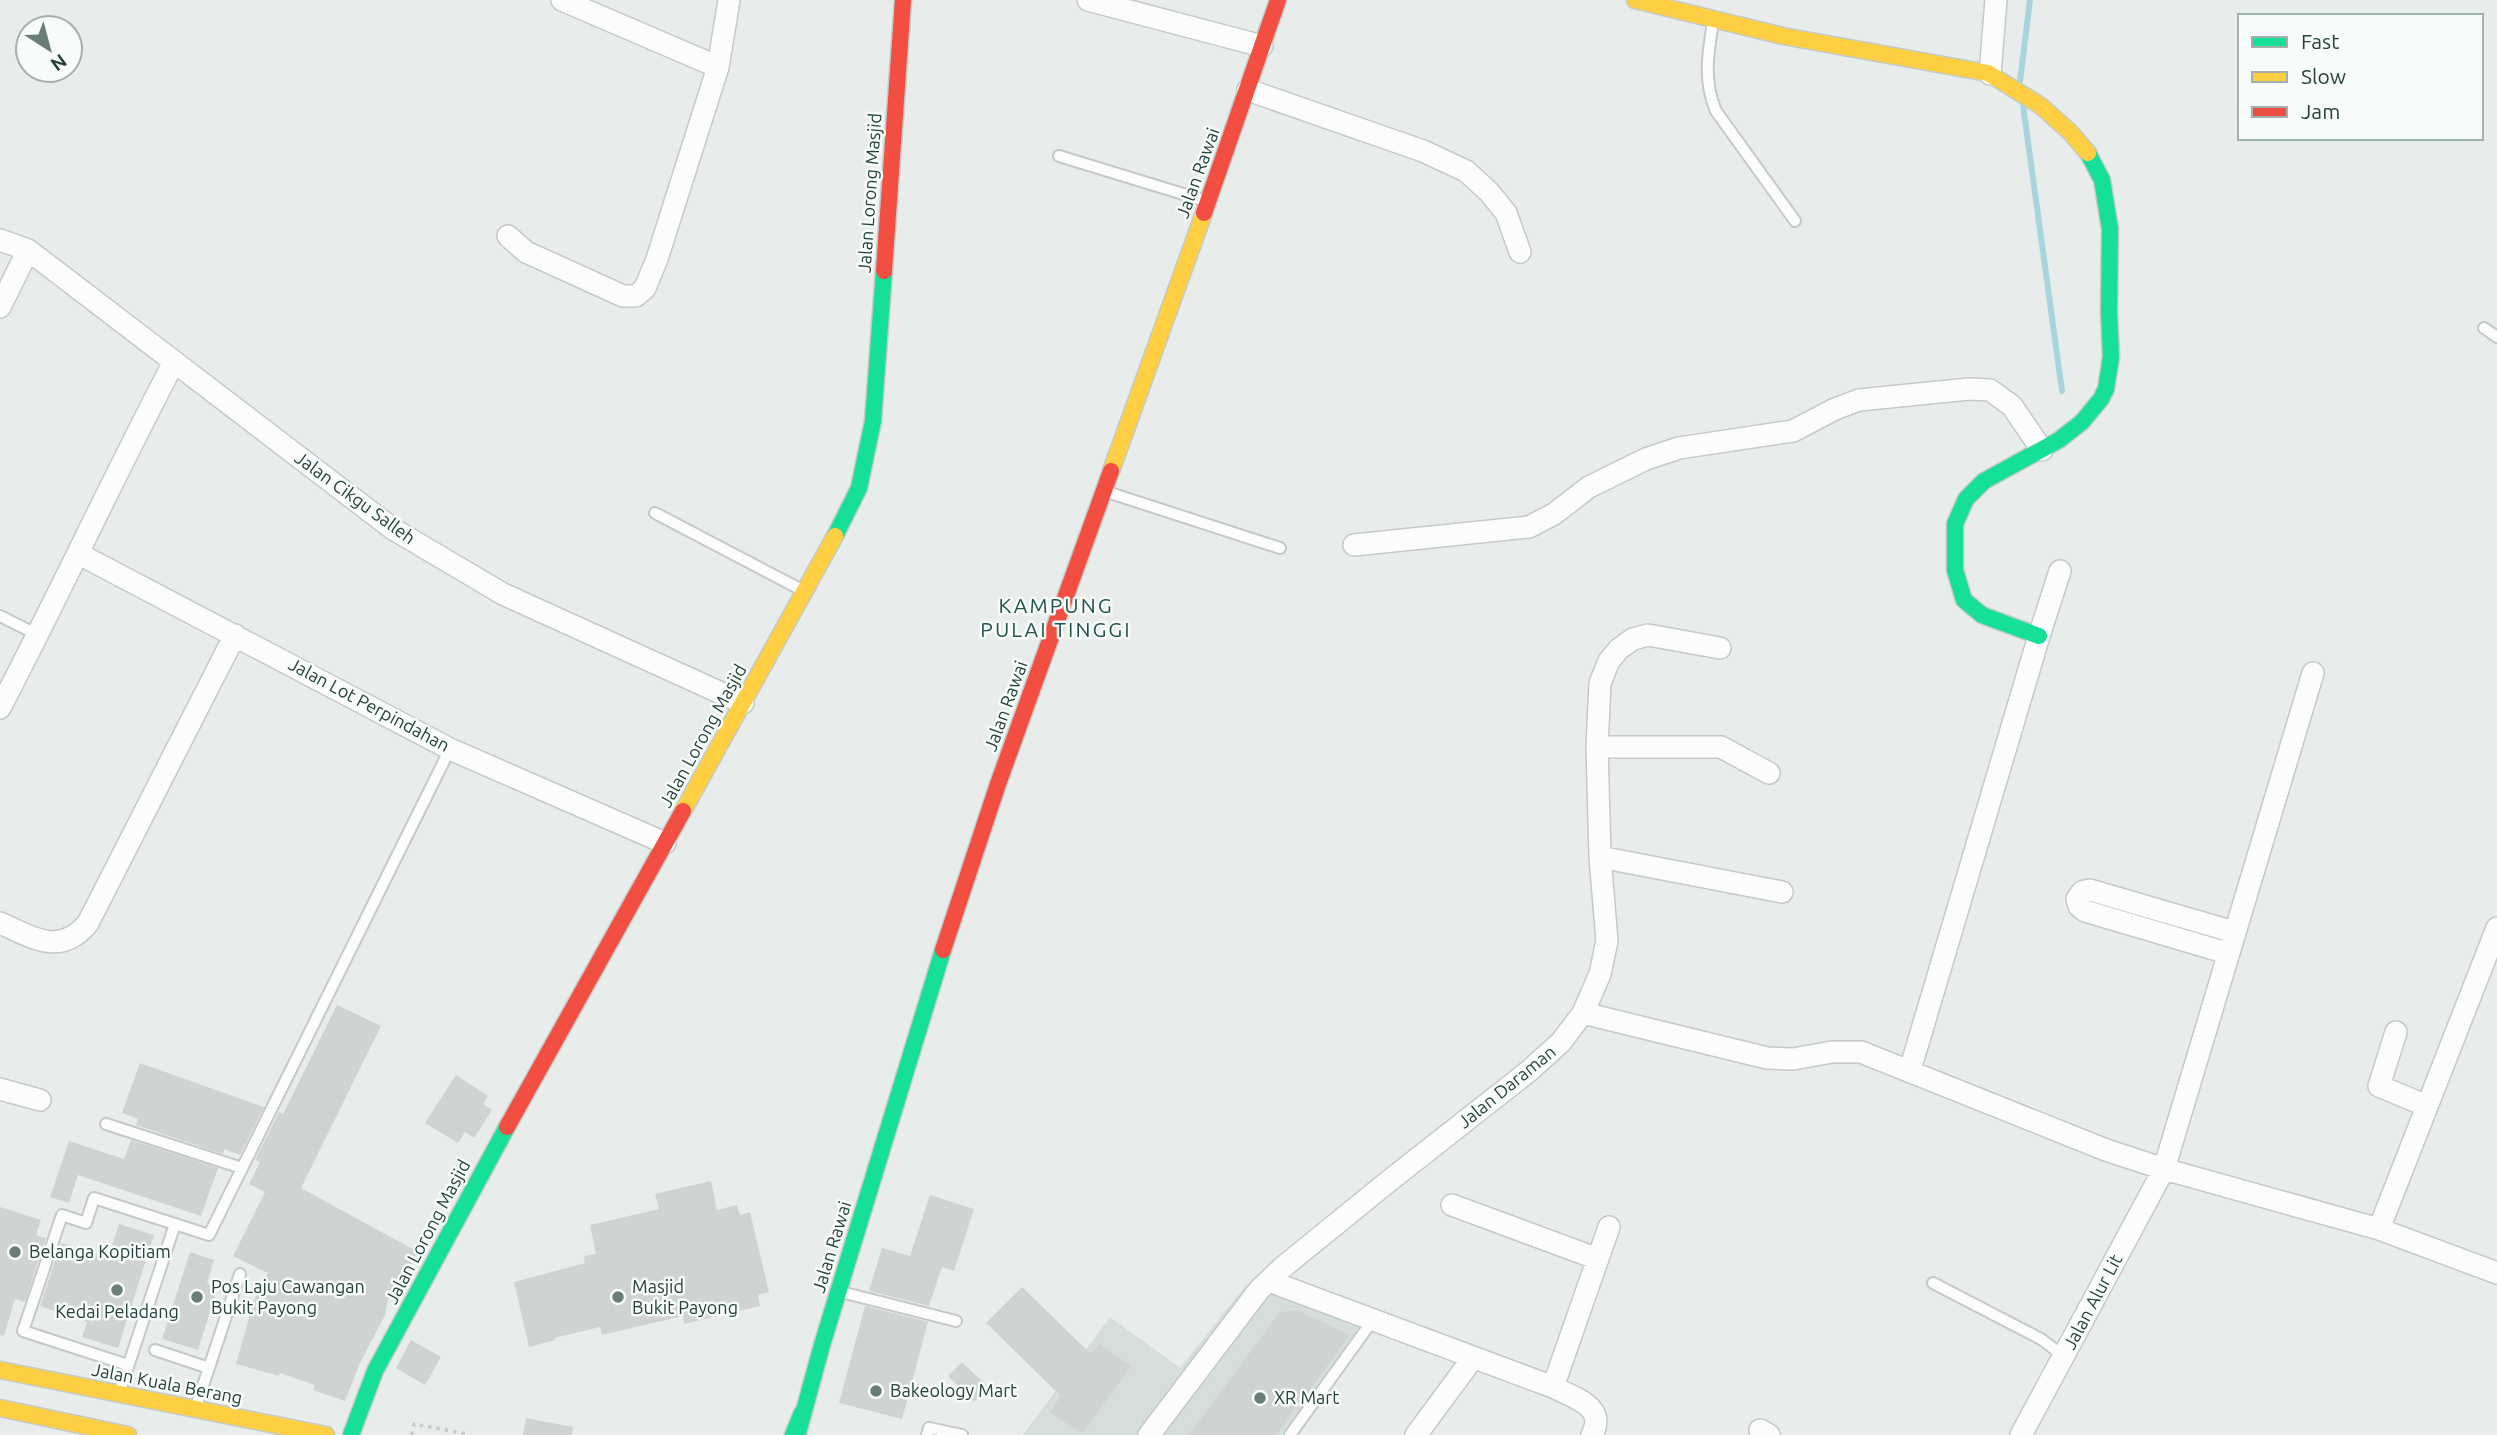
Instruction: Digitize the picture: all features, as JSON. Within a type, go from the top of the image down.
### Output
[{"type":"main road","name":"Jalan Lorong Masjid","points":[[351,1435],[375,1371],[438,1252],[849,511],[859,488],[870,443],[903,0]]},
{"type":"main road","name":"Jalan Rawai","points":[[795,1435],[981,834],[1278,0]]},
{"type":"main road","points":[[1635,0],[1817,43],[1990,74],[2048,110],[2088,152],[2102,179],[2109,215],[2110,371],[2102,399],[2064,436],[1982,480],[1957,511],[1952,545],[1956,579],[1967,604],[1978,612],[2039,636]]},
{"type":"main road","name":"Jalan Kuala Berang","points":[[0,1370],[326,1435]]},
{"type":"main road","points":[[0,1408],[128,1435]]},
{"type":"main road","points":[[802,1413],[805,1435]]},
{"type":"street","points":[[562,0],[719,67]]},
{"type":"street","points":[[509,236],[526,252],[622,296],[636,296],[645,288],[657,259],[719,67],[729,0]]},
{"type":"street","points":[[1088,0],[1262,46]]},
{"type":"street","points":[[1990,74],[1996,0]]},
{"type":"street","points":[[1248,90],[1423,151],[1466,171],[1489,192],[1506,213],[1520,252]]},
{"type":"street","name":"Jalan Cikgu Salleh","points":[[0,240],[28,250],[393,529],[503,594],[743,703]]},
{"type":"street","points":[[0,307],[28,250]]},
{"type":"street","points":[[0,708],[79,554],[121,462],[174,362]]},
{"type":"street","points":[[1354,545],[1529,527],[1554,514],[1589,487],[1646,459],[1679,448],[1793,431],[1859,400],[1946,390],[1990,390],[2012,406],[2042,450]]},
{"type":"street","name":"Jalan Lot Perpindahan","points":[[79,554],[450,748],[665,843]]},
{"type":"street","points":[[1910,1070],[2060,571]]},
{"type":"street","points":[[0,923],[40,941],[52,943],[80,933],[88,923],[235,635]]},
{"type":"street","name":"Jalan Daraman","points":[[1149,1435],[1259,1290],[1389,1181],[1529,1071],[1561,1042],[1583,1013],[1600,974],[1607,941],[1600,857],[1597,747],[1600,683],[1609,661],[1633,639],[1648,635],[1720,648]]},
{"type":"street","name":"Jalan Alur Lit","points":[[2021,1435],[2164,1169],[2313,673]]},
{"type":"street","points":[[1597,747],[1721,747],[1769,773]]},
{"type":"street","points":[[1600,857],[1782,892]]},
{"type":"street","points":[[2227,953],[2085,911],[2079,906],[2077,899],[2082,892],[2090,890],[2234,932]]},
{"type":"street","points":[[2379,1229],[2495,938]]},
{"type":"street","points":[[1583,1013],[1767,1059],[1793,1059],[1848,1050],[1861,1052],[2106,1150],[2164,1169],[2379,1229],[2497,1273]]},
{"type":"street","points":[[2396,1032],[2379,1086],[2427,1106]]},
{"type":"street","points":[[0,1089],[40,1100]]},
{"type":"street","points":[[1452,1205],[1598,1259]]},
{"type":"street","points":[[1553,1387],[1609,1227]]},
{"type":"street","points":[[1269,1281],[1553,1387],[1590,1407],[1597,1415],[1597,1425],[1592,1435]]},
{"type":"street","points":[[1416,1435],[1473,1358]]},
{"type":"lane","points":[[1714,19],[1707,66],[1710,96],[1716,111],[1795,221]]},
{"type":"lane","points":[[1059,156],[1208,202]]},
{"type":"lane","points":[[2484,328],[2497,337]]},
{"type":"lane","points":[[1104,491],[1280,548]]},
{"type":"lane","points":[[655,513],[804,591]]},
{"type":"lane","points":[[0,616],[38,635]]},
{"type":"lane","points":[[128,1365],[23,1331],[62,1215],[86,1223],[94,1198],[209,1235],[450,748]]},
{"type":"lane","points":[[106,1124],[242,1168]]},
{"type":"lane","points":[[119,1394],[175,1224]]},
{"type":"lane","points":[[195,1409],[240,1274]]},
{"type":"lane","points":[[1933,1283],[2041,1339],[2064,1357]]},
{"type":"lane","points":[[839,1291],[956,1321]]},
{"type":"lane","points":[[1290,1435],[1373,1320]]},
{"type":"lane","points":[[155,1350],[209,1368]]},
{"type":"lane","points":[[928,1435],[929,1428],[962,1435]]},
{"type":"path","points":[[412,1435],[414,1424],[467,1434]]},
{"type":"shaded area","points":[[1246,1285],[1362,1328],[1284,1435],[1023,1435],[1110,1317],[1180,1368]]},
{"type":"building","points":[[337,1005],[381,1026],[301,1188],[418,1252],[396,1293],[390,1290],[385,1315],[360,1363],[345,1401],[313,1390],[315,1385],[280,1373],[279,1376],[236,1364],[254,1300],[268,1273],[233,1256],[265,1192],[249,1184],[260,1162],[255,1160],[279,1112],[283,1114]]},
{"type":"building","points":[[140,1063],[264,1107],[240,1155],[224,1149],[223,1154],[136,1125],[138,1119],[122,1113]]},
{"type":"building","points":[[456,1075],[488,1096],[483,1104],[492,1110],[474,1138],[465,1132],[458,1143],[425,1123]]},
{"type":"building","points":[[131,1140],[218,1168],[201,1216],[78,1175],[69,1203],[50,1197],[69,1141],[124,1159]]},
{"type":"building","points":[[711,1181],[717,1210],[737,1205],[740,1215],[750,1212],[769,1292],[758,1295],[760,1306],[684,1324],[683,1316],[602,1335],[600,1327],[529,1347],[514,1282],[585,1263],[584,1256],[596,1254],[590,1225],[659,1209],[655,1194]]},
{"type":"building","points":[[930,1195],[974,1209],[954,1271],[942,1267],[929,1306],[869,1291],[882,1248],[910,1256]]},
{"type":"building","name":"Belanga Kopitiam","points":[[0,1207],[41,1220],[36,1235],[46,1238],[25,1302],[15,1299],[4,1336],[0,1335]]},
{"type":"building","points":[[119,1224],[154,1235],[118,1348],[82,1337],[87,1322],[40,1306],[61,1243],[108,1258]]},
{"type":"building","points":[[190,1252],[214,1260],[207,1283],[218,1287],[198,1350],[162,1339]]},
{"type":"building","points":[[1022,1287],[1091,1354],[1099,1343],[1131,1366],[1082,1434],[1050,1412],[1061,1396],[986,1323]]},
{"type":"building","points":[[865,1306],[928,1322],[902,1419],[839,1403]]},
{"type":"building","points":[[1297,1310],[1350,1335],[1276,1435],[1189,1435],[1279,1313]]},
{"type":"building","points":[[411,1340],[441,1357],[425,1385],[396,1368]]},
{"type":"building","points":[[962,1362],[988,1387],[974,1402],[948,1376]]},
{"type":"building","points":[[526,1418],[573,1427],[572,1435],[523,1435]]},
{"type":"waterway","points":[[2020,81],[2030,0]]},
{"type":"waterway","points":[[2023,105],[2062,391]]},
{"type":"traffic: fast","points":[[2039,636],[1982,615],[1964,600],[1955,570],[1955,524],[1966,499],[1984,481],[2059,440],[2082,422],[2106,389],[2111,357],[2110,229],[2102,180],[2088,153]]},
{"type":"traffic: fast","points":[[835,536],[859,488],[873,421],[884,271]]},
{"type":"traffic: fast","points":[[798,1433],[822,1345],[943,950]]},
{"type":"traffic: fast","points":[[351,1435],[375,1371],[507,1127]]},
{"type":"traffic: fast","points":[[793,1435],[802,1413]]},
{"type":"traffic: slow","points":[[1635,0],[1783,36],[1988,73],[2041,106],[2071,133],[2088,153]]},
{"type":"traffic: slow","points":[[1111,471],[1204,213]]},
{"type":"traffic: slow","points":[[683,811],[835,536]]},
{"type":"traffic: slow","points":[[0,1370],[326,1435]]},
{"type":"traffic: slow","points":[[0,1408],[128,1435]]},
{"type":"traffic: jam","points":[[884,271],[903,0]]},
{"type":"traffic: jam","points":[[1204,213],[1278,0]]},
{"type":"traffic: jam","points":[[943,950],[998,784],[1111,471]]},
{"type":"traffic: jam","points":[[507,1127],[683,811]]},
{"type":"place","name":"Belanga Kopitiam","points":[[15,1252]]},
{"type":"place","name":"Kedai Peladang","points":[[117,1290]]},
{"type":"place","name":"Pos Laju Cawangan Bukit Payong","points":[[197,1297]]},
{"type":"place","name":"Masjid Bukit Payong","points":[[618,1297]]},
{"type":"place","name":"Bakeology Mart","points":[[876,1391]]},
{"type":"place","name":"XR Mart","points":[[1260,1398]]},
{"type":"district","name":"KAMPUNG PULAI TINGGI","points":[[1056,618]]}]
